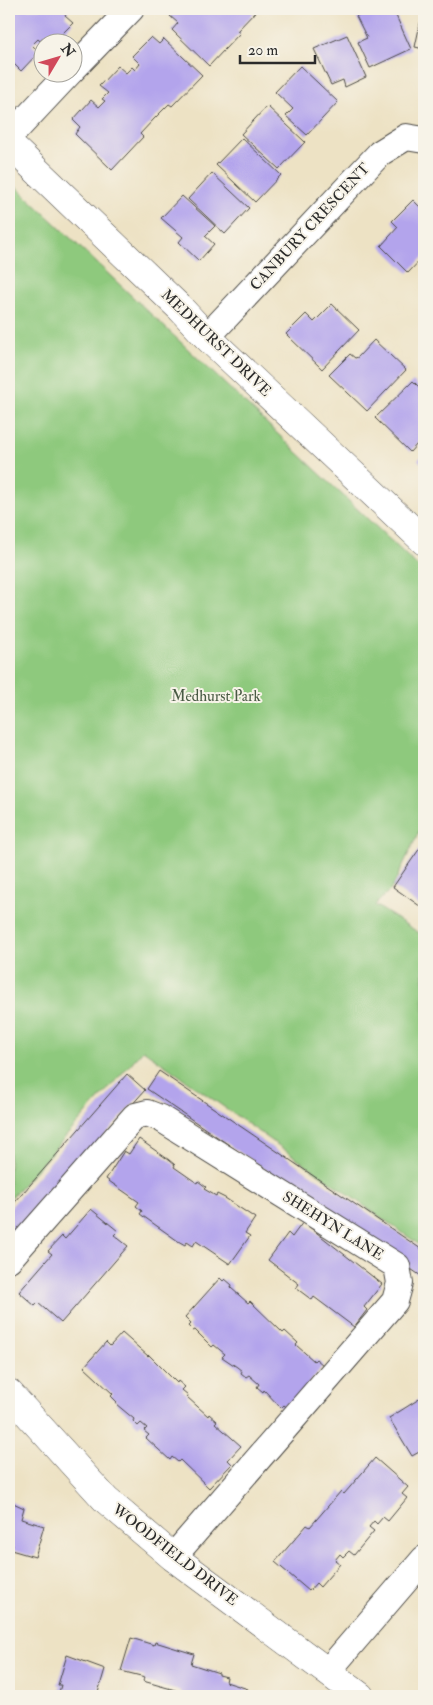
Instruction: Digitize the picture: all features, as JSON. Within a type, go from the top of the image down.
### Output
[{"type":"street","points":[[82,59],[130,9]]},
{"type":"street","points":[[9,137],[61,82]]},
{"type":"street","name":"CANBURY CRESCENT","points":[[208,337],[380,153],[406,137],[424,140]]},
{"type":"street","name":"MEDHURST DRIVE","points":[[9,144],[182,309],[208,337],[424,541]]},
{"type":"street","name":"SHEHYN LANE","points":[[9,1258],[135,1116],[147,1113],[160,1118],[397,1266],[400,1283],[395,1301],[173,1557]]},
{"type":"street","name":"WOODFIELD DRIVE","points":[[9,1393],[106,1500],[173,1557],[360,1696]]},
{"type":"street","points":[[327,1672],[424,1559]]},
{"type":"green space","name":"Medhurst Park","points":[[9,180],[424,572],[424,821],[392,888],[375,905],[424,936],[424,1248],[143,1050],[9,1200]]},
{"type":"building","points":[[9,9],[69,9],[65,16],[73,23],[64,32],[32,32],[32,59],[21,71],[14,64],[9,70]]},
{"type":"building","points":[[176,9],[258,9],[237,31],[240,33],[209,66],[172,30],[178,23],[170,16]]},
{"type":"building","points":[[372,9],[393,9],[411,49],[370,68],[358,42],[367,38],[356,16]]},
{"type":"building","points":[[424,10],[424,49],[415,47]]},
{"type":"building","points":[[347,35],[366,77],[345,87],[343,80],[331,85],[314,49]]},
{"type":"building","points":[[151,37],[159,44],[164,39],[202,75],[172,106],[169,104],[154,119],[140,134],[143,137],[112,170],[75,134],[80,127],[73,120],[91,100],[99,107],[105,101],[102,99],[108,93],[99,86],[118,66],[126,73],[132,67],[135,70],[140,64],[132,56]]},
{"type":"building","points":[[300,66],[338,102],[307,135],[286,116],[293,109],[275,92]]},
{"type":"building","points":[[267,106],[305,142],[279,169],[241,134]]},
{"type":"building","points":[[242,138],[281,175],[255,202],[216,165]]},
{"type":"building","points":[[212,173],[249,208],[225,234],[188,199]]},
{"type":"building","points":[[182,196],[215,226],[205,236],[214,244],[199,261],[179,242],[183,237],[161,218]]},
{"type":"building","points":[[413,200],[424,211],[424,256],[408,273],[381,246],[398,227],[392,221]]},
{"type":"building","points":[[332,304],[359,330],[322,369],[286,334],[306,314],[314,322]]},
{"type":"building","points":[[374,340],[406,370],[367,411],[329,375],[350,354],[355,358],[358,357]]},
{"type":"building","points":[[413,381],[424,392],[424,436],[410,452],[375,418]]},
{"type":"building","points":[[424,454],[424,465],[418,460]]},
{"type":"building","points":[[420,848],[424,851],[424,909],[393,887]]},
{"type":"building","points":[[159,1071],[424,1251],[424,1278],[147,1089]]},
{"type":"building","points":[[127,1074],[145,1090],[9,1244],[9,1209]]},
{"type":"building","points":[[139,1139],[169,1160],[175,1165],[174,1167],[206,1187],[204,1189],[216,1196],[217,1194],[225,1198],[255,1218],[245,1233],[250,1236],[230,1264],[196,1241],[193,1246],[187,1242],[185,1245],[178,1241],[140,1214],[142,1211],[136,1206],[139,1202],[106,1179],[124,1151],[129,1154]]},
{"type":"building","points":[[91,1209],[118,1231],[114,1235],[128,1246],[61,1323],[38,1303],[35,1306],[19,1292],[52,1254],[48,1251],[62,1236],[65,1239]]},
{"type":"building","points":[[303,1222],[382,1284],[364,1307],[367,1310],[354,1327],[314,1297],[312,1300],[296,1288],[299,1284],[268,1260],[288,1233],[292,1237]]},
{"type":"building","points":[[220,1278],[223,1281],[225,1279],[232,1285],[231,1288],[248,1303],[250,1301],[283,1333],[285,1331],[298,1343],[296,1345],[314,1361],[316,1359],[323,1365],[290,1410],[284,1405],[281,1408],[264,1390],[263,1392],[257,1387],[259,1384],[249,1375],[246,1377],[241,1373],[242,1371],[222,1357],[225,1354],[214,1345],[212,1347],[195,1330],[193,1331],[188,1326],[191,1323],[185,1317]]},
{"type":"building","points":[[122,1333],[149,1355],[177,1383],[178,1381],[185,1387],[182,1390],[188,1395],[187,1397],[208,1416],[209,1414],[217,1421],[215,1423],[241,1446],[228,1460],[232,1464],[209,1488],[180,1460],[178,1462],[172,1457],[170,1460],[146,1438],[149,1435],[144,1431],[147,1428],[141,1423],[138,1426],[133,1421],[134,1419],[116,1404],[117,1402],[111,1396],[113,1394],[84,1367],[106,1342],[110,1346]]},
{"type":"building","points":[[424,1396],[424,1457],[421,1451],[412,1456],[389,1418]]},
{"type":"building","points":[[375,1458],[408,1487],[402,1494],[407,1498],[388,1521],[383,1517],[377,1524],[374,1521],[369,1527],[374,1531],[354,1555],[349,1551],[343,1557],[340,1554],[335,1560],[340,1564],[320,1587],[316,1583],[309,1591],[275,1562],[307,1525],[310,1527],[341,1491],[344,1494]]},
{"type":"building","points":[[9,1501],[24,1508],[21,1519],[44,1526],[35,1557],[11,1550],[13,1545],[9,1544]]},
{"type":"building","points":[[131,1638],[154,1645],[155,1642],[194,1654],[191,1664],[219,1673],[219,1675],[227,1677],[226,1682],[248,1689],[246,1696],[181,1696],[182,1692],[143,1681],[145,1677],[121,1671]]},
{"type":"building","points":[[67,1655],[105,1669],[97,1696],[58,1696],[61,1685],[58,1685]]}]
